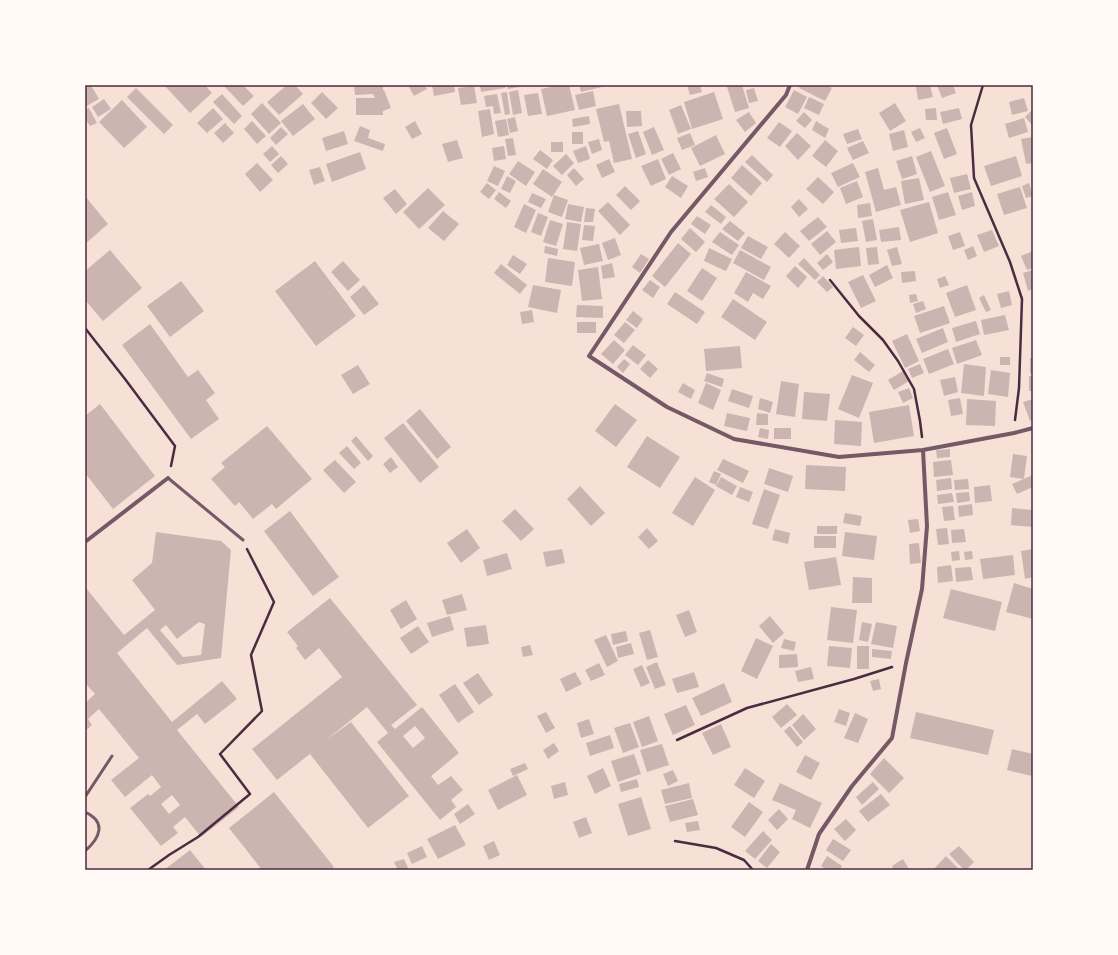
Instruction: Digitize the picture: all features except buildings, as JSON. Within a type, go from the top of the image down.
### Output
[{"type":"street","points":[[790,85],[786,95],[671,232],[589,356],[667,407],[734,439],[839,457],[923,450],[1033,428]]},
{"type":"street","points":[[807,870],[819,834],[852,786],[892,738],[922,589],[927,526],[923,450]]},
{"type":"street","points":[[85,542],[168,478]]},
{"type":"lane","points":[[168,478],[243,540]]},
{"type":"lane","points":[[85,797],[112,756]]},
{"type":"lane","points":[[85,812],[93,815],[98,822],[99,833],[93,844],[85,851]]},
{"type":"path","points":[[983,85],[972,125],[974,178],[1010,262],[1022,299],[1019,388],[1014,433]]},
{"type":"path","points":[[830,280],[859,316],[883,340],[898,361],[914,389],[920,421],[923,450]]},
{"type":"path","points":[[85,328],[175,446],[168,478]]},
{"type":"path","points":[[148,870],[198,837],[250,794],[220,754],[262,711],[251,655],[274,602],[243,540]]},
{"type":"path","points":[[677,740],[747,708],[854,679],[906,663]]},
{"type":"path","points":[[675,841],[716,848],[744,860],[753,870]]}]
